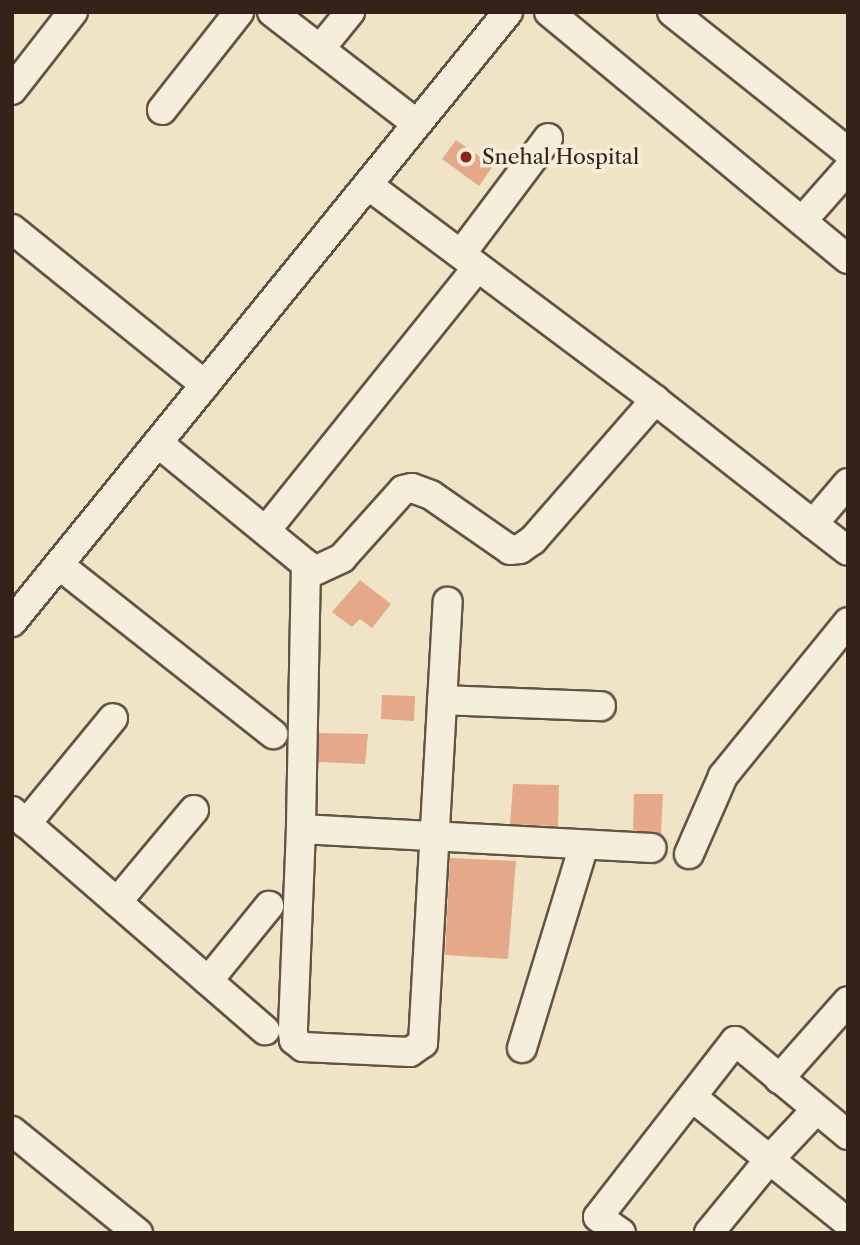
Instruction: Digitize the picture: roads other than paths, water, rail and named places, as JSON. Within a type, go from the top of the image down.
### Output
[{"type":"street","points":[[12,90],[73,12]]},
{"type":"street","points":[[162,110],[239,12]]},
{"type":"street","points":[[272,12],[417,124]]},
{"type":"street","points":[[320,50],[350,12]]},
{"type":"street","points":[[12,622],[508,12]]},
{"type":"street","points":[[549,12],[848,259]]},
{"type":"street","points":[[672,12],[848,152]]},
{"type":"street","points":[[267,529],[469,261],[548,138]]},
{"type":"street","points":[[802,221],[848,169]]},
{"type":"street","points":[[368,185],[655,400],[848,551]]},
{"type":"street","points":[[12,229],[205,385]]},
{"type":"street","points":[[308,574],[342,558],[403,490],[412,488],[431,495],[510,550],[520,549],[533,540],[655,400]]},
{"type":"street","points":[[158,443],[300,556],[308,574],[293,1032],[298,1045],[309,1048],[410,1052],[423,1043],[448,603]]},
{"type":"street","points":[[813,524],[848,484]]},
{"type":"street","points":[[59,565],[273,734]]},
{"type":"street","points":[[689,854],[723,776],[848,622]]},
{"type":"street","points":[[442,700],[601,706]]},
{"type":"street","points":[[113,719],[19,818],[265,1030]]},
{"type":"street","points":[[117,902],[194,810]]},
{"type":"street","points":[[301,829],[651,848]]},
{"type":"street","points":[[522,1048],[584,845]]},
{"type":"street","points":[[208,981],[269,906]]},
{"type":"street","points":[[779,1079],[848,1001]]},
{"type":"street","points":[[621,1233],[598,1217],[735,1041],[848,1135]]},
{"type":"street","points":[[692,1097],[848,1223]]},
{"type":"street","points":[[709,1233],[769,1160],[816,1110]]},
{"type":"street","points":[[12,1131],[138,1233]]},
{"type":"place","name":"Snehal Hospital","points":[[466,157]]}]
